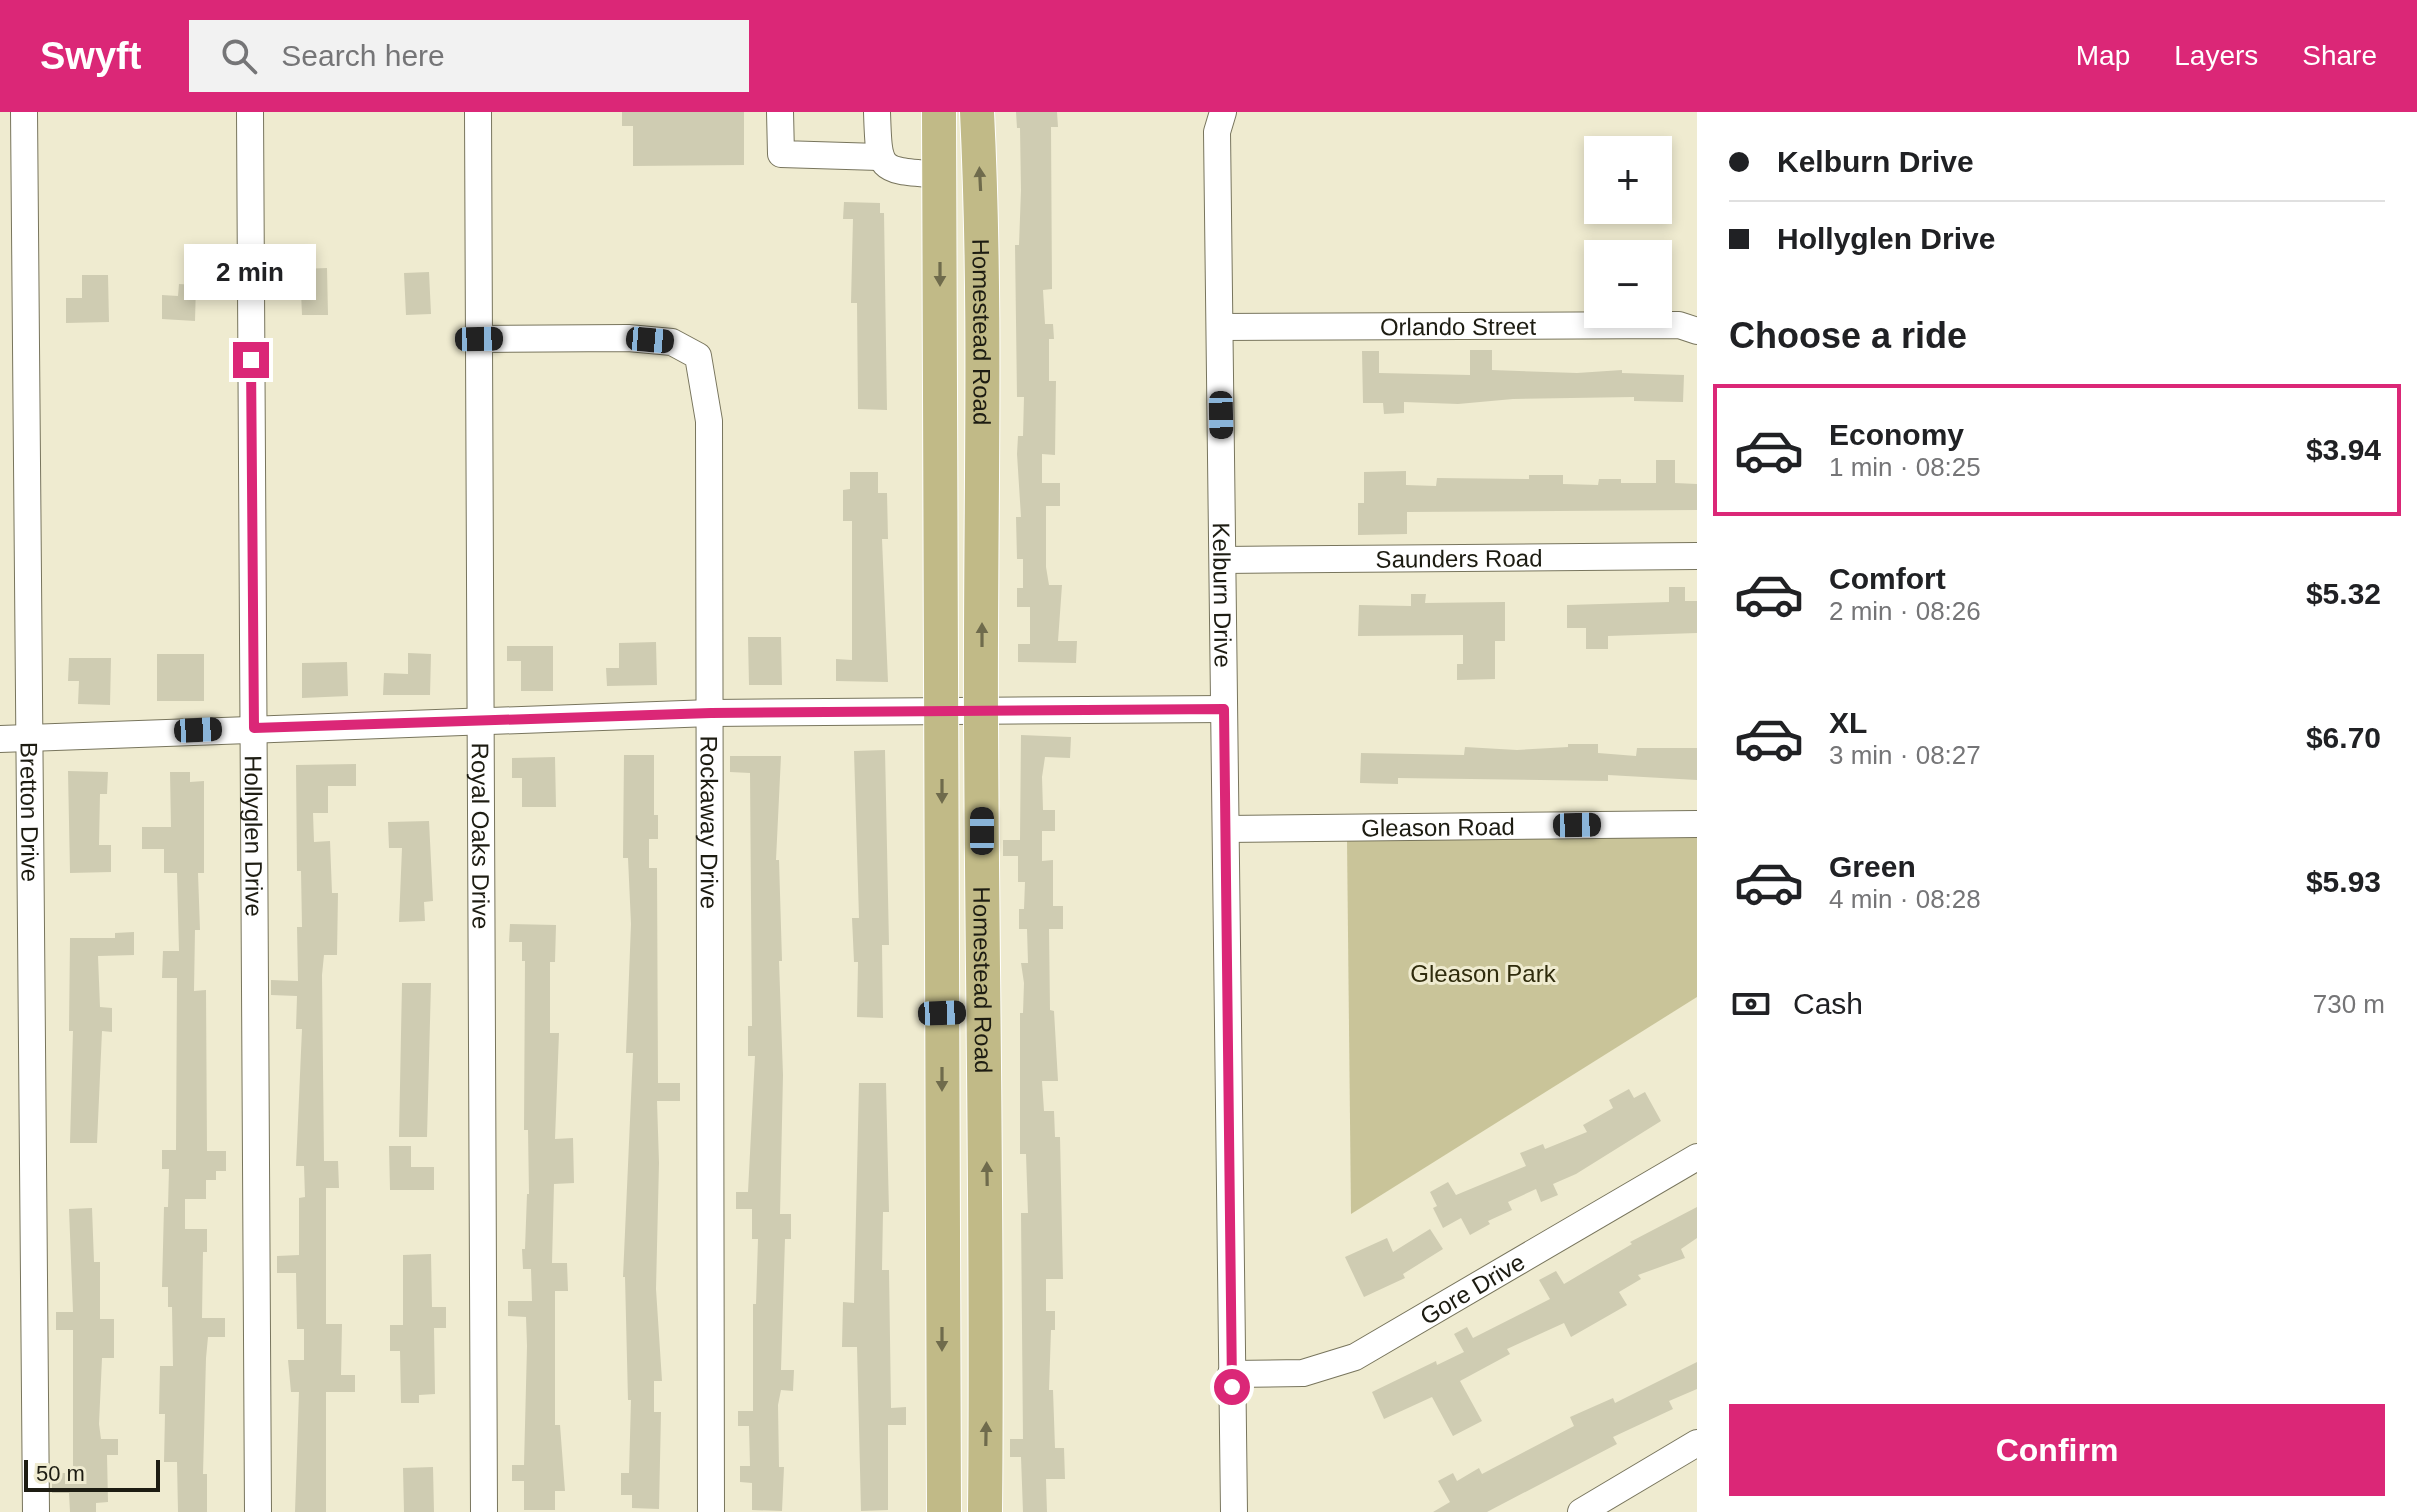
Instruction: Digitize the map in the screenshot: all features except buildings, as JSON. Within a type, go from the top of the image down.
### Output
[{"type":"main road","name":"Homestead Road","points":[[939,112],[944,1498]]},
{"type":"main road","name":"Homestead Road","points":[[977,112],[983,225],[981,713],[988,1248],[985,1497]]},
{"type":"main road","points":[[940,224],[983,225]]},
{"type":"main road","points":[[940,412],[983,410]]},
{"type":"main road","points":[[942,1013],[986,1011]]},
{"type":"main road","points":[[942,1249],[988,1248]]},
{"type":"main road","points":[[944,1498],[985,1497]]},
{"type":"street","name":"Bretton Drive","points":[[24,112],[36,1512]]},
{"type":"street","name":"Hollyglen Drive","points":[[250,112],[258,1512]]},
{"type":"street","name":"Royal Oaks Drive","points":[[478,112],[484,1512]]},
{"type":"street","points":[[780,112],[781,154],[879,157]]},
{"type":"street","points":[[877,112],[879,157],[883,163],[902,172],[940,175]]},
{"type":"street","name":"Kelburn Drive","points":[[1223,112],[1217,132],[1234,1512]]},
{"type":"street","name":"Orlando Street","points":[[1220,327],[1679,325],[1697,331]]},
{"type":"street","name":"Rockaway Drive","points":[[479,339],[628,338],[672,342],[698,356],[709,421],[711,1512]]},
{"type":"street","name":"Saunders Road","points":[[1223,560],[1697,556]]},
{"type":"street","points":[[0,739],[711,713],[1224,709]]},
{"type":"street","name":"Gleason Road","points":[[1226,829],[1697,824]]},
{"type":"street","name":"Gore Drive","points":[[1231,1374],[1303,1373],[1355,1357],[1697,1157]]},
{"type":"street","points":[[1581,1512],[1697,1443]]},
{"type":"green space","name":"Gleason Park","points":[[1697,836],[1697,997],[1351,1214],[1347,840]]},
{"type":"route","points":[[251,360],[254,728],[711,713],[1224,709],[1232,1387]]}]
